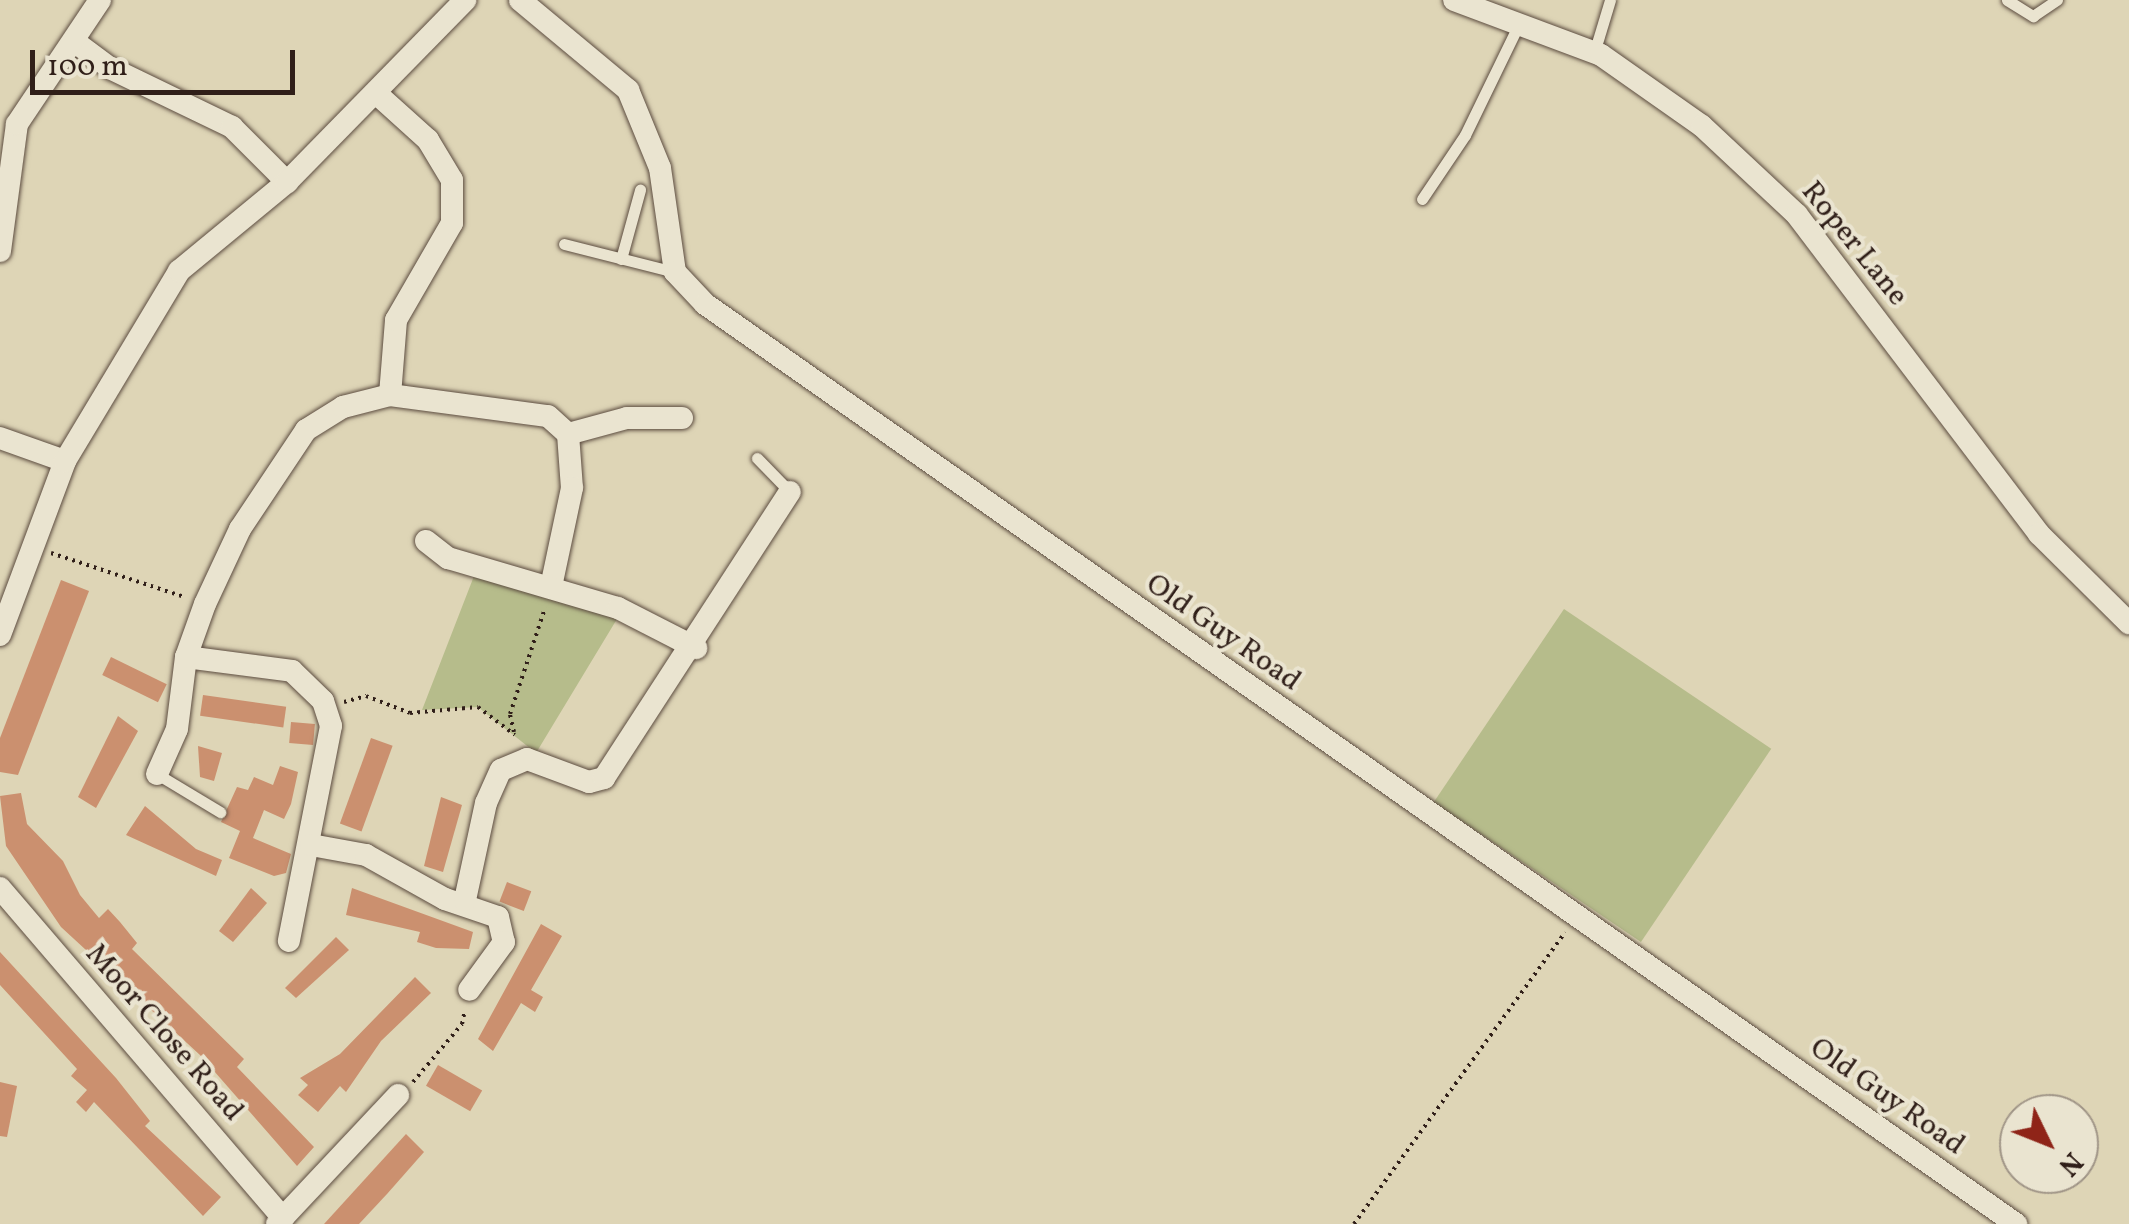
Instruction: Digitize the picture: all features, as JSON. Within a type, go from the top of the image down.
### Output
[{"type":"street","points":[[0,251],[17,124],[100,0]]},
{"type":"street","points":[[1,628],[65,462],[178,271],[286,182],[378,95],[465,0]]},
{"type":"street","points":[[520,0],[628,90],[660,168],[674,272]]},
{"type":"street","name":"Roper Lane","points":[[1454,0],[1594,52],[1702,126],[1797,215],[2039,534],[2129,622]]},
{"type":"street","points":[[75,42],[110,68],[232,128],[286,182]]},
{"type":"street","points":[[378,95],[428,140],[452,180],[452,223],[396,320],[390,395]]},
{"type":"street","name":"Old Guy Road","points":[[674,272],[705,304],[2016,1224]]},
{"type":"street","points":[[156,774],[178,729],[186,657],[204,604],[240,529],[306,430],[343,407],[390,395],[548,416],[568,434],[572,488],[551,588]]},
{"type":"street","points":[[568,434],[627,418],[682,418]]},
{"type":"street","points":[[0,438],[65,462]]},
{"type":"street","points":[[465,900],[486,803],[501,770],[527,759],[588,782],[604,778],[696,648],[790,492]]},
{"type":"street","points":[[426,541],[448,558],[618,608],[696,648]]},
{"type":"street","points":[[186,657],[292,671],[311,683],[326,710],[331,726],[311,845],[289,941]]},
{"type":"street","points":[[311,845],[338,844],[445,899],[465,900],[498,917],[504,942],[468,990]]},
{"type":"street","name":"Moor Close Road","points":[[0,888],[280,1221]]},
{"type":"street","points":[[280,1221],[398,1096]]},
{"type":"lane","points":[[1594,52],[1610,0]]},
{"type":"lane","points":[[2008,0],[2033,16],[2058,0]]},
{"type":"lane","points":[[1422,200],[1465,135],[1518,24]]},
{"type":"lane","points":[[621,259],[640,190]]},
{"type":"lane","points":[[564,244],[674,272]]},
{"type":"lane","points":[[756,458],[790,492]]},
{"type":"lane","points":[[156,774],[220,812]]},
{"type":"path","points":[[32,547],[204,604]]},
{"type":"path","points":[[527,759],[510,714],[551,588]]},
{"type":"path","points":[[326,710],[366,696],[410,713],[478,707],[515,735]]},
{"type":"path","points":[[1354,1224],[1577,915]]},
{"type":"path","points":[[398,1096],[462,1024],[468,990]]},
{"type":"green space","points":[[474,576],[617,619],[536,753],[478,707],[422,710]]},
{"type":"green space","points":[[1564,609],[1771,749],[1641,942],[1434,802]]},
{"type":"building","points":[[61,580],[89,591],[18,775],[0,772],[0,738]]},
{"type":"building","points":[[111,657],[167,684],[158,702],[102,675]]},
{"type":"building","points":[[203,695],[286,707],[283,727],[200,716]]},
{"type":"building","points":[[118,716],[138,731],[96,808],[78,797]]},
{"type":"building","points":[[291,722],[315,724],[313,745],[289,743]]},
{"type":"building","points":[[371,738],[393,746],[361,831],[340,824]]},
{"type":"building","points":[[198,746],[222,753],[214,781],[200,777]]},
{"type":"building","points":[[280,766],[298,772],[291,804],[284,819],[264,810],[253,838],[291,854],[286,873],[274,876],[229,858],[240,831],[221,822],[237,787],[248,790],[254,777],[273,785]]},
{"type":"building","points":[[21,793],[27,824],[63,861],[80,895],[99,918],[108,909],[137,943],[132,949],[244,1059],[237,1067],[314,1147],[297,1166],[200,1055],[61,927],[6,846],[0,796]]},
{"type":"building","points":[[441,797],[462,805],[443,872],[424,866]]},
{"type":"building","points":[[145,806],[196,849],[222,860],[216,876],[126,835]]},
{"type":"building","points":[[507,882],[531,891],[524,911],[499,902]]},
{"type":"building","points":[[251,888],[267,903],[233,942],[219,931]]},
{"type":"building","points":[[352,888],[473,932],[469,949],[436,948],[417,942],[420,932],[346,915]]},
{"type":"building","points":[[541,924],[562,936],[531,990],[543,997],[535,1012],[521,1003],[493,1051],[478,1039]]},
{"type":"building","points":[[336,937],[349,950],[296,998],[285,988]]},
{"type":"building","points":[[0,952],[116,1078],[150,1121],[145,1126],[221,1197],[203,1216],[94,1102],[86,1112],[76,1102],[87,1090],[71,1076],[77,1069],[0,985]]},
{"type":"building","points":[[415,977],[431,993],[381,1041],[346,1092],[340,1086],[318,1112],[298,1095],[308,1085],[300,1078],[340,1054]]},
{"type":"building","points":[[438,1065],[482,1090],[470,1111],[426,1086]]},
{"type":"building","points":[[0,1082],[17,1086],[7,1137],[0,1136]]},
{"type":"building","points":[[406,1134],[424,1152],[387,1194],[359,1224],[324,1224]]}]
